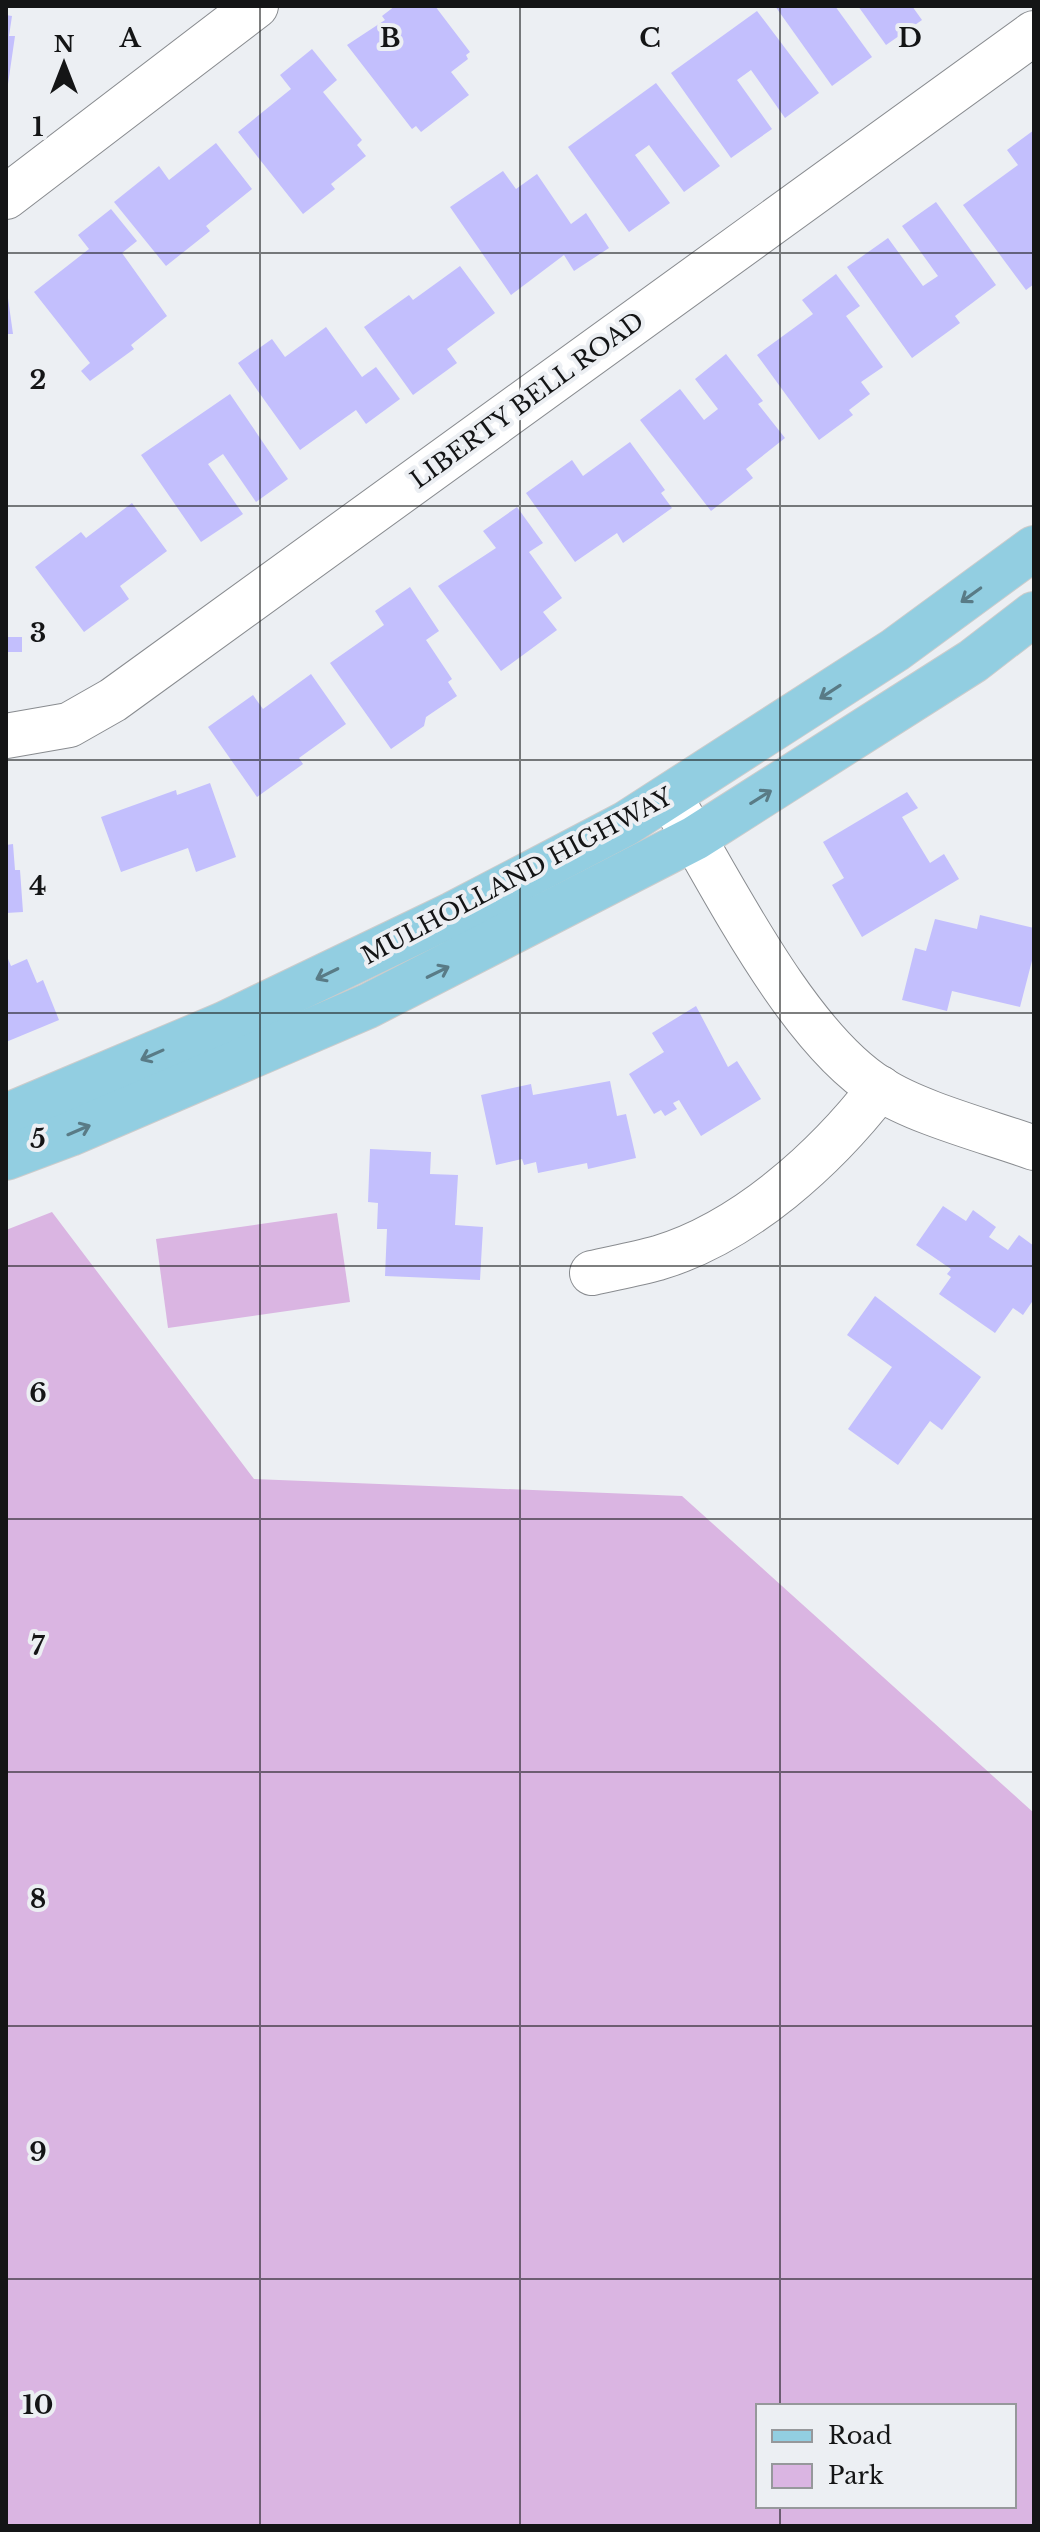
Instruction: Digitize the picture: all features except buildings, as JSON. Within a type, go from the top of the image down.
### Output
[{"type":"main road","name":"MULHOLLAND HIGHWAY","points":[[6,1116],[224,1024],[453,914],[670,797],[895,650],[1034,548]]},
{"type":"main road","name":"MULHOLLAND HIGHWAY","points":[[6,1158],[70,1134],[368,1006],[695,838],[973,661],[1034,614]]},
{"type":"street","points":[[6,197],[256,6]]},
{"type":"street","name":"LIBERTY BELL ROAD","points":[[6,736],[69,725],[113,700],[1034,33]]},
{"type":"street","points":[[670,797],[775,973],[827,1042],[880,1088],[1034,1148]]},
{"type":"street","points":[[592,1273],[661,1257],[735,1222],[813,1166],[847,1131],[880,1088]]},
{"type":"green space","points":[[52,1212],[254,1479],[682,1496],[1034,1813],[1034,2526],[6,2526],[6,1230]]},
{"type":"green space","points":[[337,1213],[350,1302],[168,1328],[156,1239]]}]
